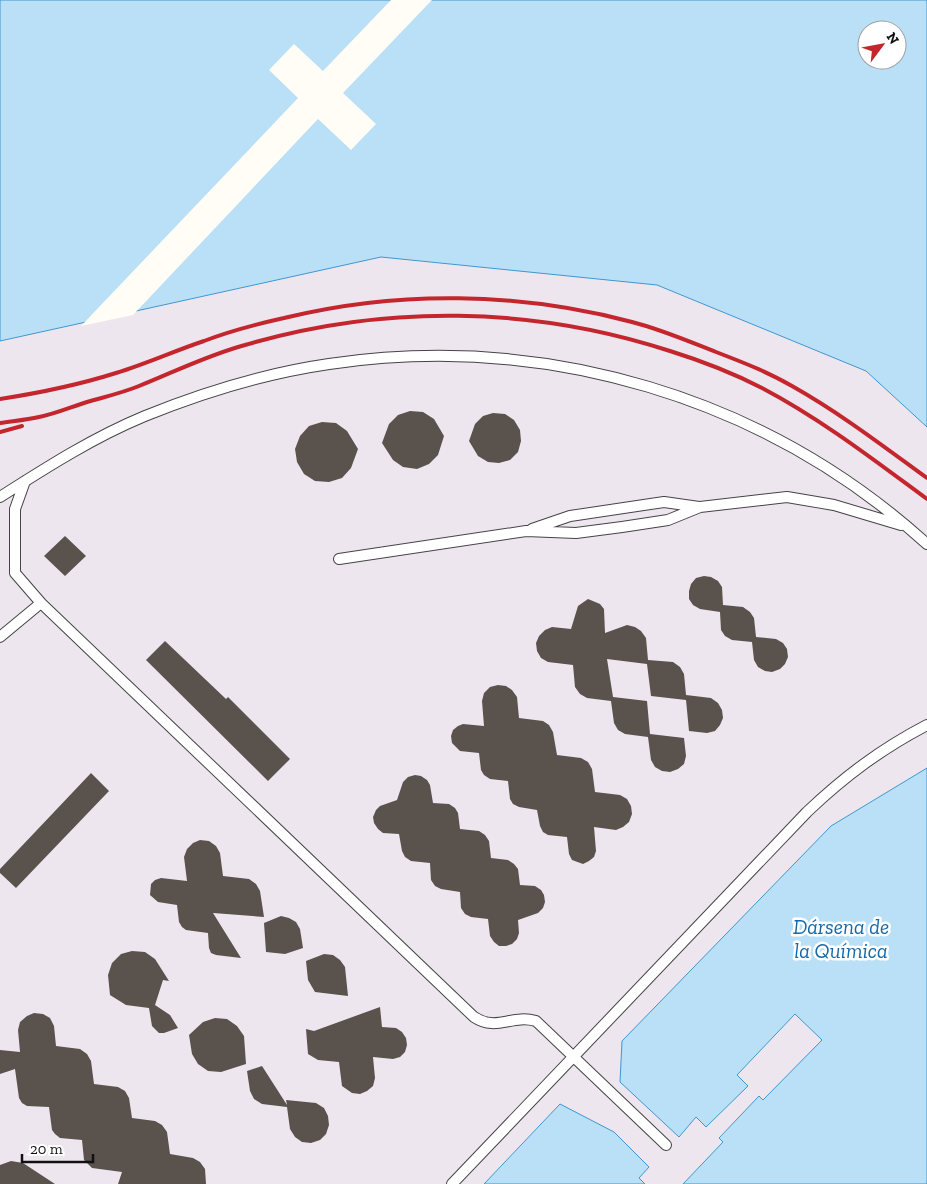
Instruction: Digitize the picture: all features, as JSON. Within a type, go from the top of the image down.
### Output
[{"type":"lane","points":[[0,496],[97,439],[144,416],[234,385],[329,364],[434,355],[494,358],[548,364],[633,382],[731,416],[774,437],[820,463],[856,487],[927,544]]},
{"type":"lane","points":[[25,481],[15,509],[15,573],[41,603],[474,1017],[489,1024],[521,1018],[536,1021],[666,1145]]},
{"type":"lane","points":[[339,559],[526,531],[570,516],[664,502],[700,507],[787,497],[834,505],[908,527]]},
{"type":"lane","points":[[526,531],[576,533],[622,527],[668,520],[700,507]]},
{"type":"lane","points":[[0,637],[41,603]]},
{"type":"lane","points":[[452,1184],[814,805],[867,761],[896,741],[927,725]]},
{"type":"shaded area","points":[[381,257],[657,285],[866,371],[927,427],[927,768],[831,826],[696,1117],[706,1126],[747,1087],[737,1075],[795,1013],[822,1040],[763,1101],[759,1097],[719,1137],[723,1142],[683,1184],[645,1184],[560,1104],[484,1184],[0,1184],[0,341]]},
{"type":"water","points":[[0,0],[927,0],[927,427],[866,371],[657,285],[381,257],[0,341]]},
{"type":"water","name":"Dársena de la Química","points":[[927,768],[927,1184],[683,1184],[723,1142],[719,1138],[759,1096],[763,1100],[822,1040],[795,1014],[737,1075],[748,1086],[706,1127],[696,1117],[679,1137],[620,1082],[622,1041],[831,826]]},
{"type":"water","points":[[560,1104],[614,1132],[649,1167],[639,1178],[645,1184],[484,1184]]},
{"type":"pier","points":[[391,0],[432,0],[343,93],[376,124],[351,150],[318,119],[133,315],[81,326],[298,98],[269,70],[294,44],[323,71]]},
{"type":"building","points":[[410,411],[423,412],[434,419],[444,436],[438,455],[429,464],[417,469],[403,467],[393,460],[382,443],[389,424],[398,415]]},
{"type":"building","points":[[493,413],[505,414],[514,420],[520,430],[521,441],[518,452],[510,460],[499,463],[488,462],[478,456],[469,441],[475,424],[483,416]]},
{"type":"building","points":[[322,422],[336,423],[347,431],[358,449],[351,468],[342,478],[329,482],[315,481],[304,474],[297,462],[295,449],[300,436],[309,426]]},
{"type":"building","points":[[65,536],[86,556],[65,576],[44,556]]},
{"type":"building","points":[[704,576],[718,581],[722,587],[723,605],[743,607],[750,612],[754,618],[756,637],[776,639],[783,643],[787,649],[788,657],[780,669],[772,672],[758,667],[754,660],[752,642],[732,640],[725,636],[721,630],[720,612],[700,609],[693,605],[689,599],[691,584],[696,578]]},
{"type":"building","points":[[588,599],[600,604],[604,609],[605,633],[627,625],[635,627],[646,638],[648,660],[673,662],[680,667],[684,674],[686,695],[711,698],[718,703],[722,710],[723,718],[715,731],[707,733],[689,731],[686,700],[651,696],[647,664],[607,659],[613,697],[647,701],[650,734],[684,738],[686,756],[684,764],[678,769],[670,772],[662,771],[655,767],[651,760],[648,737],[625,734],[618,730],[614,723],[611,701],[587,698],[580,694],[575,687],[573,665],[548,662],[541,658],[537,651],[536,643],[539,636],[545,630],[552,627],[571,629],[578,606]]},
{"type":"building","points":[[165,641],[226,699],[228,697],[290,759],[268,781],[146,660]]},
{"type":"building","points":[[506,686],[517,697],[519,718],[543,721],[549,725],[553,732],[557,755],[581,758],[588,762],[592,769],[595,792],[620,795],[627,799],[631,806],[632,814],[629,822],[623,827],[616,830],[594,827],[596,851],[594,857],[583,864],[572,860],[569,854],[567,837],[548,835],[543,832],[537,810],[513,804],[510,799],[508,781],[490,779],[484,775],[481,770],[479,753],[460,751],[452,743],[451,736],[453,730],[458,726],[463,724],[484,726],[482,701],[484,693],[490,687]]},
{"type":"building","points":[[91,773],[109,791],[16,888],[0,873],[0,869]]},
{"type":"building","points":[[415,775],[427,780],[430,785],[433,803],[449,804],[455,808],[458,813],[460,829],[479,831],[485,835],[489,841],[491,858],[508,860],[514,864],[518,869],[520,885],[535,886],[544,895],[545,902],[543,908],[538,913],[518,920],[519,933],[517,939],[512,944],[499,946],[494,942],[490,936],[488,919],[471,917],[465,914],[461,908],[460,892],[441,889],[435,886],[431,880],[430,863],[411,861],[405,857],[399,834],[383,833],[374,823],[373,817],[376,810],[380,806],[397,800],[403,782],[408,777]]},
{"type":"building","points":[[200,840],[209,841],[216,846],[220,853],[223,876],[249,879],[256,884],[260,891],[264,917],[213,913],[241,958],[211,953],[208,933],[186,930],[179,922],[177,905],[158,902],[150,895],[151,884],[155,880],[161,878],[187,881],[184,857],[187,849],[193,843]]},
{"type":"building","points":[[281,916],[296,922],[300,929],[303,948],[285,954],[266,952],[264,923]]},
{"type":"building","points":[[132,951],[145,952],[155,959],[169,981],[163,980],[155,1005],[170,1015],[178,1028],[159,1033],[152,1026],[149,1008],[126,1005],[110,995],[108,975],[112,963],[121,954]]},
{"type":"building","points":[[324,954],[333,955],[345,967],[348,996],[315,992],[308,980],[306,961]]},
{"type":"building","points":[[380,1007],[382,1027],[396,1028],[402,1032],[406,1038],[405,1052],[400,1057],[393,1059],[373,1057],[375,1078],[373,1086],[360,1094],[352,1093],[342,1086],[339,1062],[318,1060],[308,1054],[306,1029],[314,1031]]},
{"type":"building","points":[[34,1013],[43,1014],[50,1018],[54,1026],[56,1046],[80,1049],[87,1054],[91,1061],[94,1084],[118,1087],[125,1091],[129,1098],[132,1118],[155,1121],[162,1125],[167,1132],[170,1154],[193,1158],[200,1162],[205,1169],[206,1184],[118,1184],[122,1172],[92,1168],[84,1160],[82,1140],[60,1138],[55,1134],[52,1130],[49,1107],[27,1106],[22,1103],[19,1098],[15,1069],[0,1074],[0,1050],[20,1052],[18,1030],[20,1022]]},
{"type":"building","points":[[215,1018],[227,1019],[237,1026],[244,1036],[246,1064],[221,1072],[208,1071],[198,1064],[192,1054],[189,1035],[203,1022]]},
{"type":"building","points":[[262,1066],[287,1105],[286,1100],[316,1103],[324,1108],[328,1116],[329,1125],[326,1134],[320,1140],[311,1143],[302,1142],[295,1137],[290,1129],[287,1107],[262,1104],[254,1099],[250,1091],[247,1071]]},
{"type":"building","points":[[11,1161],[23,1163],[55,1184],[0,1184],[0,1165]]},
{"type":"railway","points":[[0,399],[87,381],[127,369],[234,331],[327,309],[414,299],[502,300],[589,312],[632,322],[653,328],[745,363],[810,396],[927,478]]},
{"type":"railway","points":[[0,423],[45,416],[120,393],[231,349],[298,332],[351,322],[404,317],[458,316],[512,319],[565,325],[618,336],[682,355],[729,372],[762,388],[805,413],[847,440],[927,499]]},
{"type":"railway","points":[[0,432],[22,426]]}]
